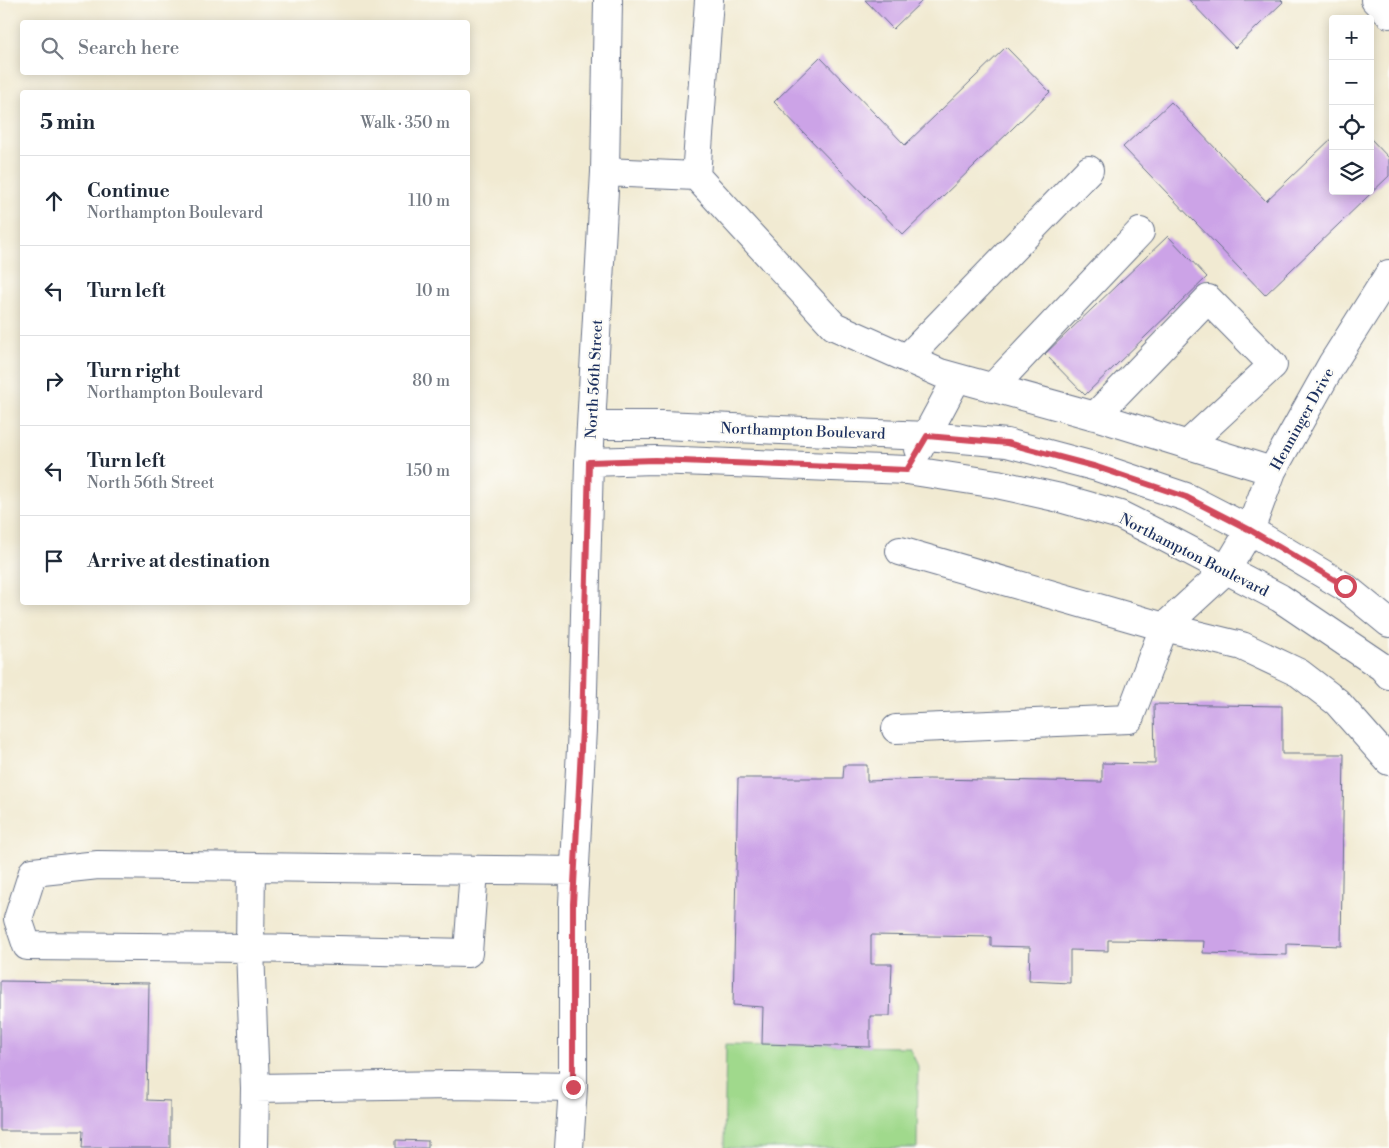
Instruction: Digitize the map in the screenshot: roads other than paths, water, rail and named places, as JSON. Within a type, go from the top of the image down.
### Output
[{"type":"street","name":"North 56th Street","points":[[569,1148],[573,1087],[573,904],[582,729],[589,462],[605,172],[608,0]]},
{"type":"street","points":[[696,176],[709,0]]},
{"type":"street","points":[[1376,0],[1389,14]]},
{"type":"street","points":[[907,358],[1089,170]]},
{"type":"street","points":[[605,172],[696,176],[834,326],[940,373],[1095,416],[1272,471]]},
{"type":"street","points":[[992,388],[1140,232]]},
{"type":"street","name":"Henninger Drive","points":[[1164,627],[1226,570],[1250,530],[1272,471],[1332,364],[1389,274]]},
{"type":"street","points":[[1095,416],[1208,298],[1273,365],[1188,444]]},
{"type":"street","points":[[907,470],[957,378]]},
{"type":"street","name":"Northampton Boulevard","points":[[592,425],[662,425],[927,436],[1007,443],[1097,467],[1186,497],[1250,530],[1345,586],[1389,623]]},
{"type":"street","name":"Northampton Boulevard","points":[[589,462],[655,460],[907,470],[1006,486],[1060,498],[1120,515],[1280,598],[1382,667],[1389,676]]},
{"type":"street","points":[[900,551],[1164,627],[1242,646],[1299,673],[1337,702],[1389,761]]},
{"type":"street","points":[[896,729],[1129,719],[1164,627]]},
{"type":"street","points":[[474,870],[468,953],[250,948],[27,946],[18,919],[33,872],[98,865],[575,871]]},
{"type":"street","points":[[251,866],[250,948],[255,1088],[254,1148]]},
{"type":"street","points":[[255,1088],[573,1087]]}]
